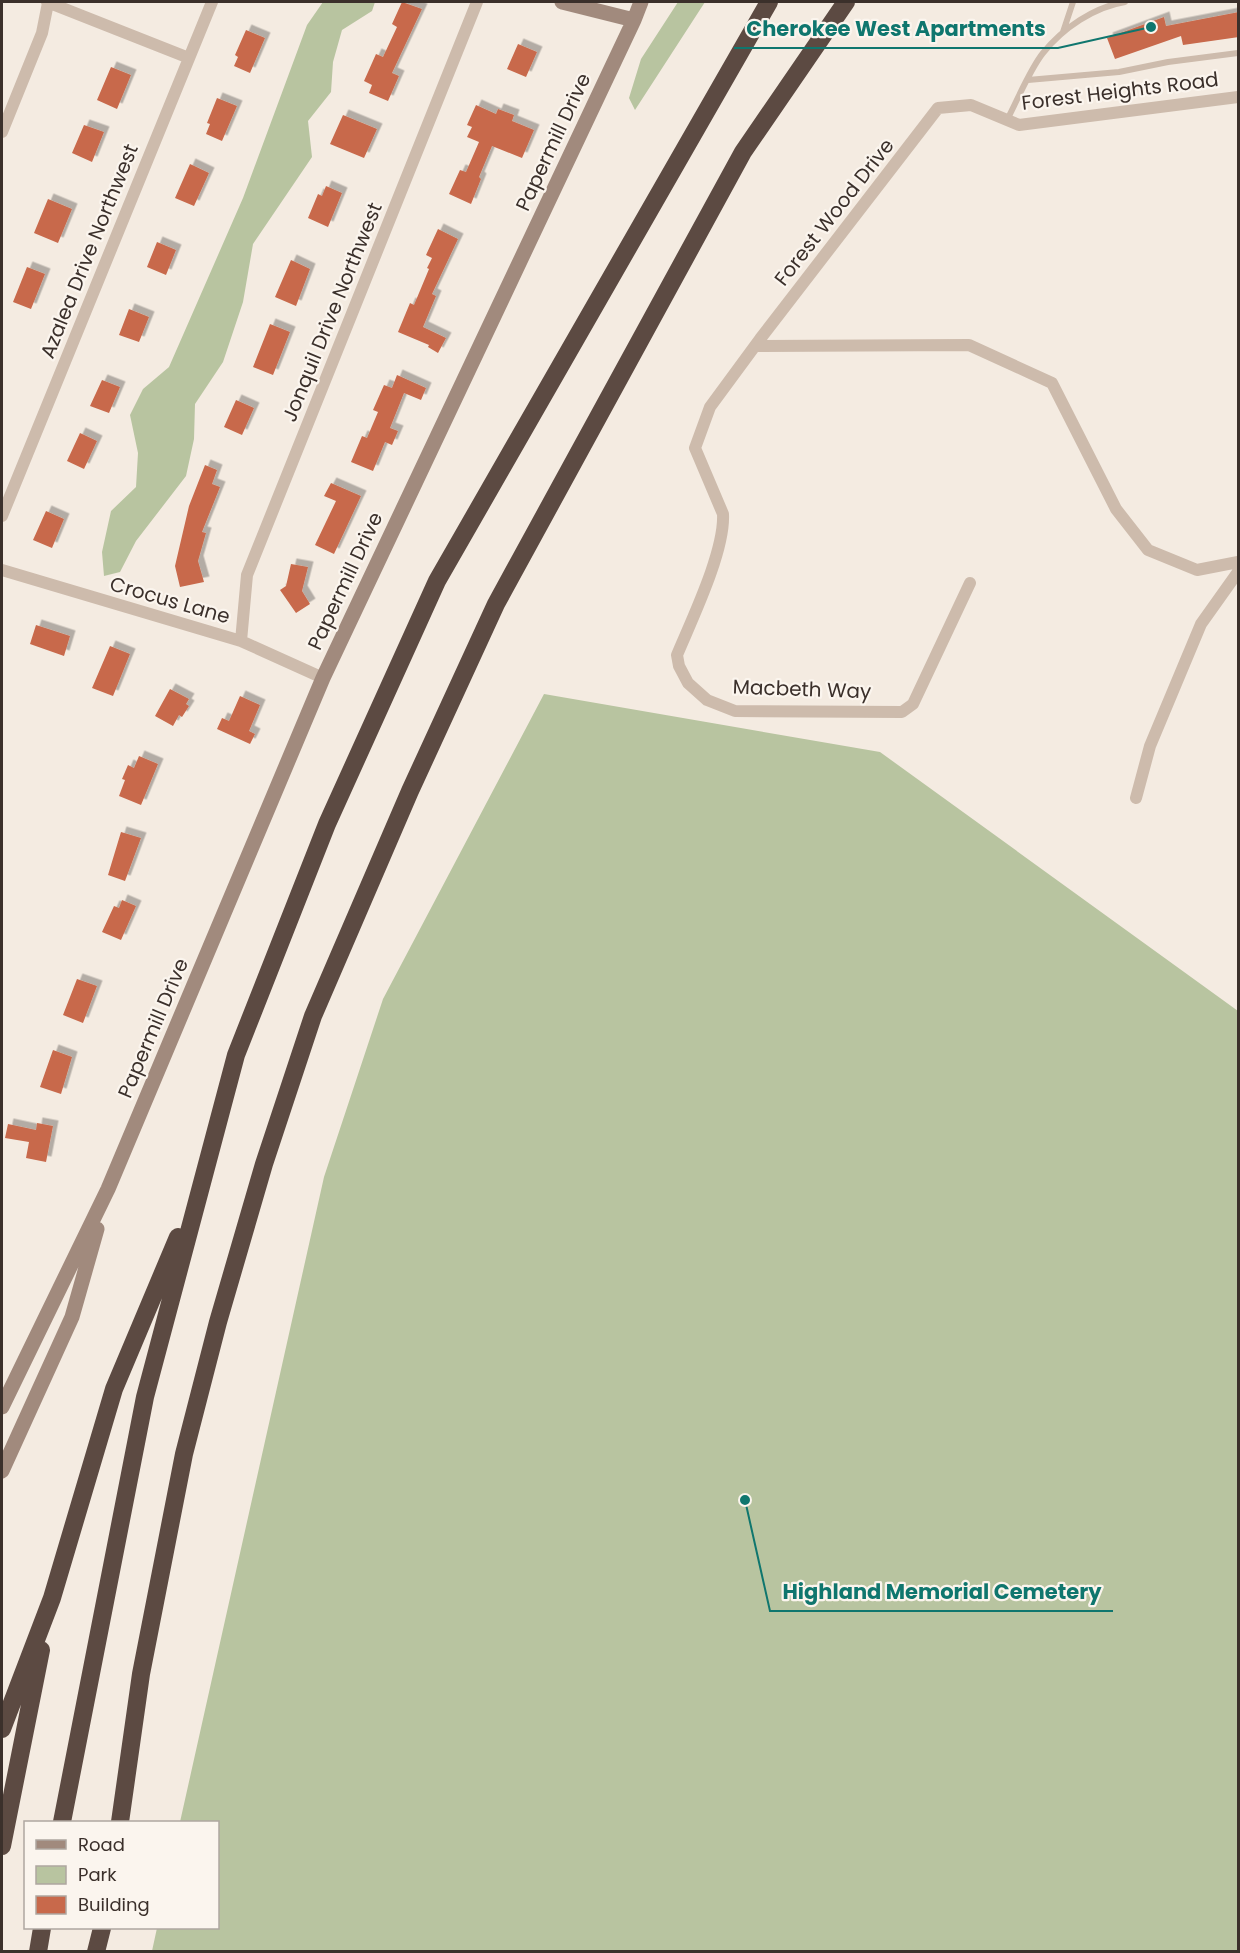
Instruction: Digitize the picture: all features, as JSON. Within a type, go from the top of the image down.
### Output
[{"type":"highway","points":[[62,1821],[145,1397],[236,1055],[327,824],[437,581],[769,2]]},
{"type":"highway","points":[[120,1821],[141,1674],[184,1454],[218,1322],[264,1164],[313,1016],[410,791],[496,604],[743,152],[846,2]]},
{"type":"highway","points":[[2,1728],[52,1598],[114,1389],[203,1179]]},
{"type":"highway","points":[[2,1846],[52,1598]]},
{"type":"highway","points":[[38,1952],[42,1929]]},
{"type":"highway","points":[[96,1952],[102,1929]]},
{"type":"highway","points":[[107,1952],[108,1929]]},
{"type":"main road","points":[[562,2],[634,20]]},
{"type":"main road","name":"Papermill Drive","points":[[2,1407],[108,1188],[323,678],[641,2]]},
{"type":"main road","name":"Papermill Drive","points":[[2,1471],[72,1317],[108,1188]]},
{"type":"street","points":[[2,132],[42,33],[48,2],[189,58]]},
{"type":"street","name":"Azalea Drive Northwest","points":[[2,516],[212,2]]},
{"type":"street","name":"Jonquil Drive Northwest","points":[[241,641],[247,575],[477,2]]},
{"type":"street","name":"Forest Heights Road","points":[[938,108],[971,105],[1019,125],[1239,97]]},
{"type":"street","name":"Forest Wood Drive","points":[[757,342],[938,108]]},
{"type":"street","points":[[757,342],[969,345],[1052,383],[1116,509],[1148,550],[1197,570],[1239,562]]},
{"type":"street","name":"Macbeth Way","points":[[757,342],[710,407],[695,448],[723,514],[723,524],[715,559],[677,655],[679,666],[688,683],[707,700],[735,711],[902,712],[913,704],[970,583]]},
{"type":"street","name":"Crocus Lane","points":[[2,570],[241,641],[323,678]]},
{"type":"street","points":[[1136,798],[1150,746],[1201,624],[1239,572]]},
{"type":"lane","points":[[1063,32],[1073,2]]},
{"type":"lane","points":[[1007,120],[1042,54],[1063,32],[1089,14],[1111,4],[1125,2]]},
{"type":"lane","points":[[1028,80],[1119,72],[1168,62],[1239,53]]},
{"type":"green space","points":[[323,2],[375,2],[372,11],[342,30],[333,62],[331,92],[308,121],[312,157],[253,244],[243,302],[223,362],[195,404],[194,439],[186,476],[136,541],[120,572],[104,576],[102,552],[111,511],[136,487],[138,453],[130,415],[143,389],[169,367],[243,198],[307,25]]},
{"type":"green space","points":[[678,2],[705,2],[635,110],[629,98],[641,59]]},
{"type":"green space","points":[[544,694],[880,752],[1238,1011],[1238,1951],[152,1951],[157,1929],[219,1929],[219,1821],[180,1821],[324,1177],[383,999]]},
{"type":"building","points":[[402,2],[422,9],[392,73],[399,76],[388,101],[369,93],[372,85],[364,81],[376,54],[383,57],[397,27],[392,24]]},
{"type":"building","points":[[1239,12],[1239,37],[1183,45],[1181,36],[1115,59],[1107,38],[1164,17],[1166,26]]},
{"type":"building","points":[[246,30],[265,38],[250,73],[234,66],[238,57],[235,55]]},
{"type":"building","points":[[518,44],[537,52],[526,77],[507,69]]},
{"type":"building","points":[[111,67],[131,75],[117,109],[97,100]]},
{"type":"building","points":[[217,98],[237,106],[222,141],[206,134],[210,124],[207,123]]},
{"type":"building","points":[[476,105],[496,114],[498,109],[514,115],[512,121],[534,130],[522,158],[492,146],[471,204],[449,194],[460,170],[466,172],[479,142],[467,137],[472,127],[467,125]]},
{"type":"building","points":[[343,115],[377,129],[364,158],[330,144]]},
{"type":"building","points":[[84,125],[104,132],[92,162],[72,153]]},
{"type":"building","points":[[190,164],[209,173],[194,206],[175,198]]},
{"type":"building","points":[[326,186],[342,193],[328,227],[308,218],[318,194],[322,196]]},
{"type":"building","points":[[48,199],[72,209],[58,243],[34,233]]},
{"type":"building","points":[[438,229],[458,239],[432,294],[436,296],[423,327],[446,338],[438,353],[428,347],[429,345],[398,332],[410,303],[414,305],[429,269],[427,268],[432,258],[426,255]]},
{"type":"building","points":[[157,242],[176,250],[166,275],[147,267]]},
{"type":"building","points":[[291,260],[310,269],[296,306],[275,297]]},
{"type":"building","points":[[27,267],[45,274],[31,309],[13,302]]},
{"type":"building","points":[[129,309],[149,317],[139,342],[119,335]]},
{"type":"building","points":[[270,324],[290,332],[273,375],[253,367]]},
{"type":"building","points":[[397,375],[426,388],[421,400],[404,393],[390,428],[398,431],[392,445],[385,442],[373,471],[351,462],[362,436],[367,438],[378,412],[373,410],[384,385],[392,388]]},
{"type":"building","points":[[102,380],[120,387],[109,413],[90,406]]},
{"type":"building","points":[[236,400],[254,408],[242,435],[224,427]]},
{"type":"building","points":[[80,433],[97,441],[84,469],[67,461]]},
{"type":"building","points":[[205,465],[217,470],[212,484],[220,487],[202,532],[206,533],[198,561],[204,582],[180,587],[175,566],[189,506]]},
{"type":"building","points":[[331,483],[361,496],[334,554],[315,545],[336,501],[324,496]]},
{"type":"building","points":[[46,511],[64,519],[52,548],[33,540]]},
{"type":"building","points":[[291,564],[308,567],[302,591],[310,604],[296,613],[280,590],[286,586]]},
{"type":"building","points":[[36,625],[70,636],[64,656],[30,644]]},
{"type":"building","points":[[110,646],[130,654],[113,696],[92,688]]},
{"type":"building","points":[[170,689],[189,699],[186,704],[189,706],[182,717],[179,715],[173,726],[155,716]]},
{"type":"building","points":[[240,696],[260,705],[249,731],[255,734],[250,744],[217,729],[222,718],[229,721]]},
{"type":"building","points":[[139,756],[158,764],[141,805],[119,796],[125,780],[122,779],[128,765],[134,768]]},
{"type":"building","points":[[121,832],[141,838],[125,881],[108,875]]},
{"type":"building","points":[[122,900],[136,906],[121,940],[102,932],[114,906],[119,908]]},
{"type":"building","points":[[77,979],[97,986],[83,1023],[63,1015]]},
{"type":"building","points":[[53,1050],[72,1057],[61,1094],[40,1087]]},
{"type":"building","points":[[37,1123],[53,1126],[46,1162],[26,1158],[29,1142],[5,1138],[8,1124],[36,1130]]},
{"type":"place","name":"Cherokee West Apartments","points":[[1151,27]]},
{"type":"place","name":"Highland Memorial Cemetery","points":[[745,1500]]}]
